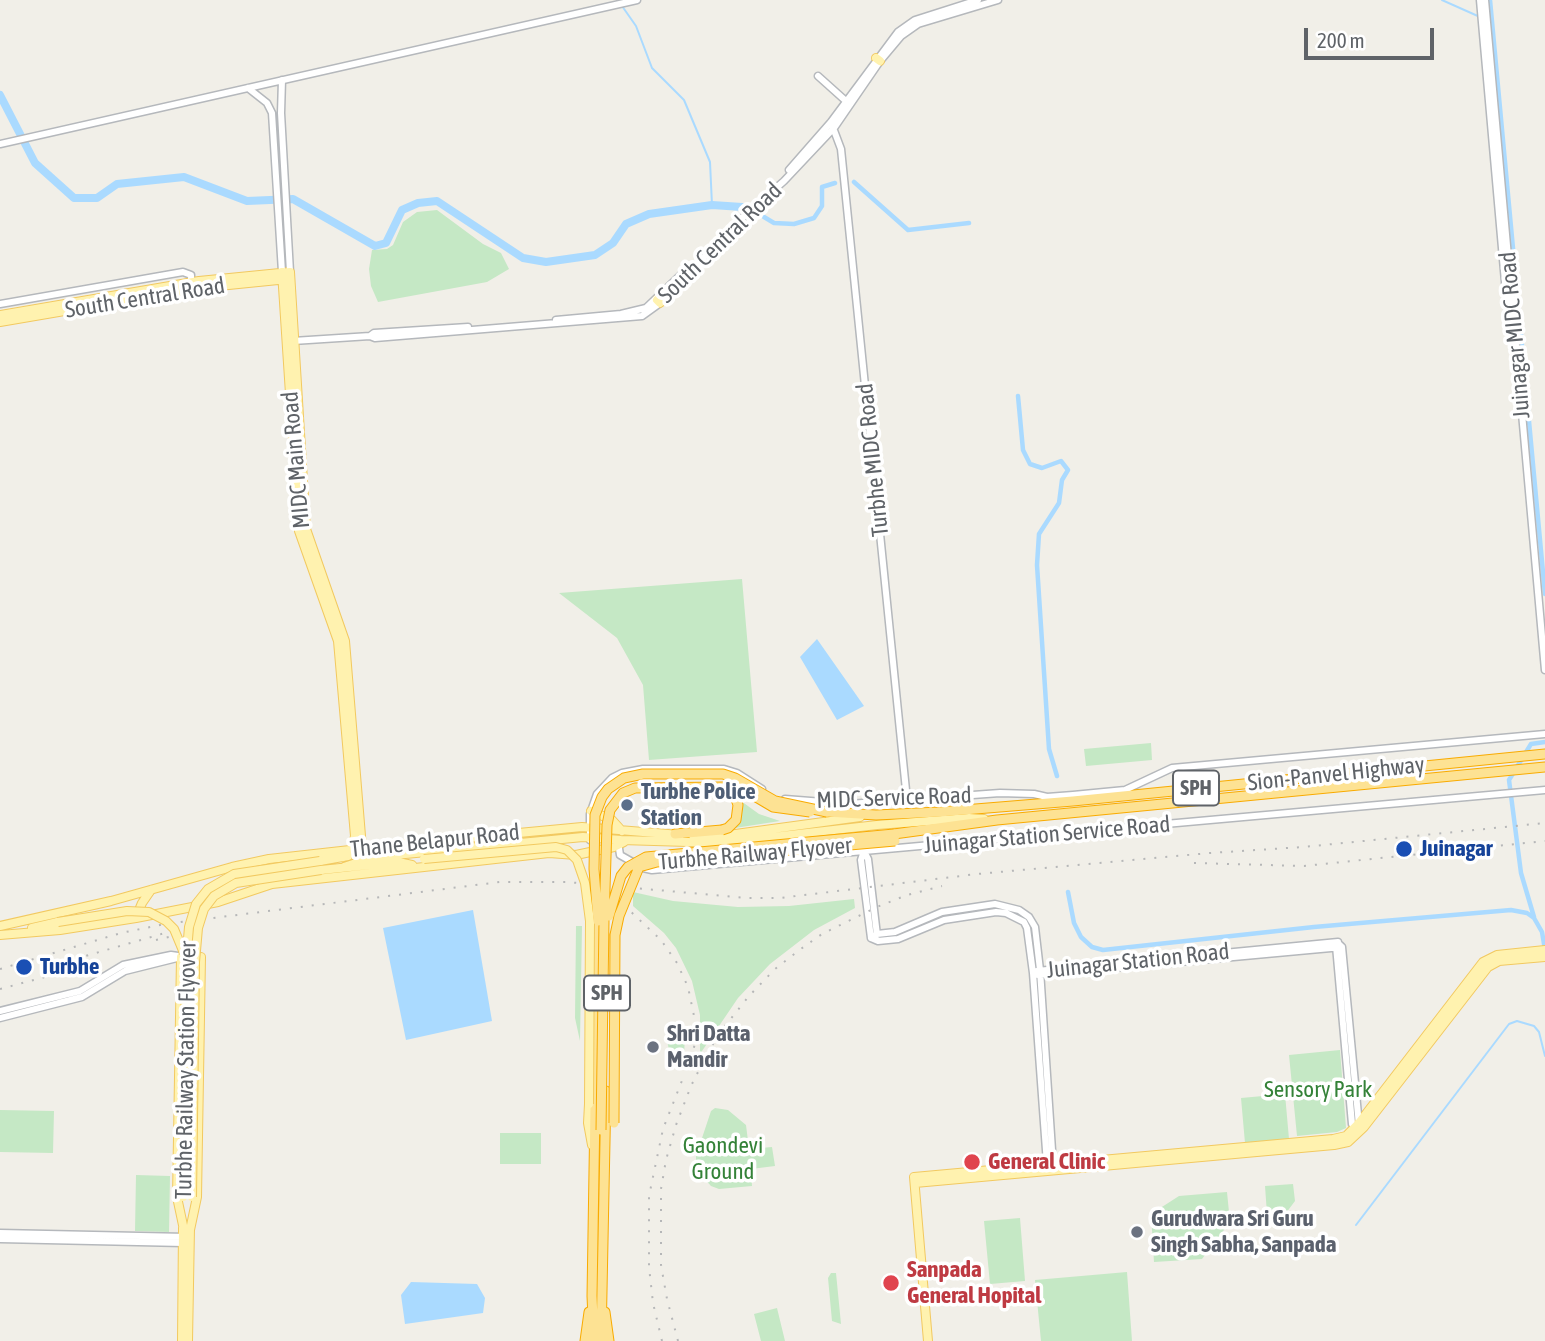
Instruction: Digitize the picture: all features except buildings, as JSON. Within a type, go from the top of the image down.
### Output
[{"type":"highway","name":"Sion-Panvel Highway","points":[[876,815],[1545,754]]},
{"type":"highway","name":"Sion-Panvel Highway","points":[[998,820],[1545,767]]},
{"type":"highway","name":"Turbhe Railway Flyover","points":[[600,1159],[605,1142],[598,921],[601,816],[612,793],[626,783],[659,779],[723,780],[733,783],[773,807],[799,812],[876,815]]},
{"type":"highway","points":[[605,1142],[601,1130],[604,908],[610,810],[622,793],[635,788],[722,787],[734,793],[738,806],[736,820],[728,828],[675,835]]},
{"type":"highway","name":"Turbhe Railway Flyover","points":[[600,1159],[614,1123],[615,935],[619,916],[639,867],[657,862],[895,838],[998,820]]},
{"type":"highway","name":"Turbhe Railway Flyover","points":[[600,1159],[601,1064],[608,921],[616,888],[628,867],[657,854],[895,838]]},
{"type":"highway","name":"SPH","points":[[597,1336],[600,1159]]},
{"type":"highway","points":[[585,1341],[597,1296]]},
{"type":"highway","points":[[597,1296],[609,1341]]},
{"type":"main road","name":"South Central Road","points":[[0,322],[15,316],[191,282],[286,275]]},
{"type":"main road","name":"South Central Road","points":[[0,315],[15,316],[286,275]]},
{"type":"main road","name":"MIDC Main Road","points":[[286,275],[299,531],[336,633],[361,825],[358,836]]},
{"type":"main road","name":"MIDC Main Road","points":[[346,697],[358,836],[362,848]]},
{"type":"main road","points":[[591,811],[616,823],[622,831]]},
{"type":"main road","name":"Thane Belapur Road","points":[[362,848],[622,831],[721,836],[876,815]]},
{"type":"main road","name":"Thane Belapur Road","points":[[0,926],[111,901],[239,865],[369,858],[589,833],[621,842],[721,843],[877,825],[969,818],[998,820]]},
{"type":"main road","points":[[361,825],[368,838],[386,846]]},
{"type":"main road","points":[[345,860],[358,836]]},
{"type":"main road","name":"Thane Belapur Road","points":[[0,935],[60,930],[218,902],[345,860],[421,863],[549,853],[576,855],[621,842]]},
{"type":"main road","points":[[345,860],[374,864],[421,863],[560,847],[568,850],[578,860],[585,883],[590,921],[588,1123],[600,1159]]},
{"type":"main road","points":[[345,860],[362,848]]},
{"type":"main road","points":[[398,862],[416,852]]},
{"type":"main road","name":"Turbhe Railway Station Flyover","points":[[187,1197],[195,962],[198,928],[204,909],[214,897],[236,883],[345,860]]},
{"type":"main road","name":"Turbhe Railway Station Flyover","points":[[187,1236],[184,960],[192,914],[208,889],[234,874],[320,865]]},
{"type":"main road","points":[[136,918],[142,903],[152,890]]},
{"type":"main road","points":[[12,932],[127,911],[149,912],[166,921],[174,929],[183,946],[177,1197],[187,1236],[188,1341]]},
{"type":"main road","points":[[1511,956],[1545,950]]},
{"type":"main road","points":[[917,1179],[1346,1136],[1357,1128],[1425,1042],[1483,962],[1497,955],[1545,957]]},
{"type":"main road","points":[[182,1341],[187,1236],[197,1196],[201,957]]},
{"type":"main road","points":[[917,1179],[928,1341]]},
{"type":"main road","points":[[917,1179],[934,1341]]},
{"type":"street","points":[[0,144],[635,0]]},
{"type":"street","name":"South Central Road","points":[[291,341],[370,336],[375,338],[642,316],[784,181],[832,125],[898,32],[915,20],[978,0]]},
{"type":"street","name":"South Central Road","points":[[832,125],[878,60],[901,36],[918,24],[998,0]]},
{"type":"street","name":"Juinagar MIDC Road","points":[[1482,0],[1545,670]]},
{"type":"street","name":"Juinagar MIDC Road","points":[[1484,16],[1509,327]]},
{"type":"street","points":[[818,76],[846,102]]},
{"type":"street","name":"MIDC Main Road","points":[[282,80],[281,183],[286,275]]},
{"type":"street","name":"MIDC Main Road","points":[[248,88],[271,107],[281,183]]},
{"type":"street","name":"Turbhe MIDC Road","points":[[832,125],[841,149],[907,800]]},
{"type":"street","points":[[0,304],[183,272],[191,275],[191,282]]},
{"type":"street","name":"MIDC Service Road","points":[[589,833],[591,811],[597,794],[612,778],[632,770],[724,769],[737,773],[769,794],[786,799],[849,804],[1000,793],[1046,797],[1126,793],[1171,768],[1545,734]]},
{"type":"street","name":"Juinagar Station Service Road","points":[[621,842],[620,855],[652,870],[1545,790]]},
{"type":"street","points":[[621,842],[622,831]]},
{"type":"street","points":[[589,833],[591,842],[603,849]]},
{"type":"street","points":[[864,851],[868,859],[875,938],[898,939],[944,920],[996,912],[1006,913],[1024,922],[1037,973],[1051,1166]]},
{"type":"street","name":"Juinagar Station Road","points":[[1037,973],[1339,946],[1352,1124],[1357,1128]]},
{"type":"street","points":[[0,1018],[80,991],[123,965],[171,955],[184,960],[201,957]]},
{"type":"street","points":[[0,1012],[29,1008]]},
{"type":"street","points":[[0,1233],[187,1236]]},
{"type":"street","points":[[0,1239],[187,1236]]},
{"type":"green space","points":[[437,210],[483,244],[501,253],[509,269],[487,282],[378,302],[371,286],[369,269],[372,250],[387,249],[393,245],[403,222],[417,212]]},
{"type":"green space","points":[[742,579],[757,752],[649,760],[643,685],[617,638],[559,593]]},
{"type":"green space","points":[[1151,743],[1152,760],[1086,766],[1084,749]]},
{"type":"green space","points":[[741,801],[759,814],[780,821],[735,828],[742,815]]},
{"type":"green space","points":[[633,892],[673,901],[738,907],[789,906],[854,899],[855,908],[814,930],[770,964],[738,998],[700,1054],[700,1015],[692,981],[676,948],[664,933],[633,906]]},
{"type":"green space","points":[[576,926],[582,926],[580,1041],[575,1018]]},
{"type":"green space","points":[[685,1026],[684,1062],[672,1065],[665,1030]]},
{"type":"green space","name":"Sensory Park","points":[[1340,1050],[1346,1128],[1337,1132],[1297,1136],[1289,1055]]},
{"type":"green space","points":[[1285,1094],[1289,1139],[1245,1143],[1241,1098]]},
{"type":"green space","name":"Gaondevi Ground","points":[[715,1108],[728,1110],[746,1125],[749,1149],[772,1147],[775,1166],[751,1169],[752,1186],[719,1189],[711,1186],[700,1174],[696,1156],[711,1111]]},
{"type":"green space","points":[[0,1110],[54,1111],[53,1153],[0,1152]]},
{"type":"green space","points":[[500,1133],[541,1133],[541,1164],[500,1164]]},
{"type":"green space","points":[[136,1175],[170,1176],[169,1232],[135,1231]]},
{"type":"green space","points":[[1293,1184],[1295,1201],[1286,1213],[1267,1214],[1265,1186]]},
{"type":"green space","points":[[1227,1192],[1230,1222],[1202,1259],[1154,1262],[1151,1214],[1179,1196]]},
{"type":"green space","points":[[1020,1218],[1025,1281],[990,1284],[984,1221]]},
{"type":"green space","points":[[1127,1272],[1132,1341],[1041,1341],[1035,1280]]},
{"type":"green space","points":[[831,1273],[836,1273],[841,1324],[832,1321],[828,1278]]},
{"type":"green space","points":[[777,1308],[785,1341],[761,1341],[754,1314]]},
{"type":"water","points":[[817,639],[864,706],[837,720],[800,657]]},
{"type":"water","points":[[473,910],[492,1021],[406,1040],[383,928]]},
{"type":"water","points":[[411,1282],[477,1284],[485,1298],[483,1313],[405,1324],[401,1295]]},
{"type":"waterway","points":[[1442,0],[1480,17]]},
{"type":"waterway","points":[[1490,0],[1545,594]]},
{"type":"waterway","points":[[622,6],[636,26],[652,68],[684,100],[710,162],[712,205]]},
{"type":"waterway","points":[[0,95],[35,163],[74,198],[97,198],[117,184],[184,177],[247,201],[293,199],[375,246],[386,243],[402,210],[418,203],[437,201],[523,258],[546,262],[595,255],[613,243],[626,224],[649,214],[712,205],[742,207]]},
{"type":"waterway","points":[[854,182],[908,230],[969,223]]},
{"type":"waterway","points":[[764,217],[774,223],[794,224],[814,218],[822,206],[822,187],[835,183]]},
{"type":"waterway","points":[[1018,396],[1023,450],[1030,464],[1042,468],[1061,461],[1068,470],[1062,480],[1059,503],[1039,534],[1037,565],[1049,749],[1057,776]]},
{"type":"waterway","points":[[1534,917],[1521,873],[1509,780],[1531,744],[1545,742]]},
{"type":"waterway","points":[[1068,892],[1074,923],[1081,937],[1092,947],[1103,950],[1314,927],[1511,910],[1527,913],[1534,918],[1542,932],[1545,950]]},
{"type":"waterway","points":[[1356,1225],[1509,1024],[1517,1021],[1534,1026],[1539,1032],[1545,1056]]},
{"type":"railway","points":[[0,969],[121,933],[165,924],[500,882],[567,882],[747,898],[780,898],[977,874],[1303,847],[1545,823]]},
{"type":"railway","points":[[1194,863],[1304,866],[1545,841]]},
{"type":"railway","points":[[678,1341],[661,1265],[661,1189],[676,1125],[709,1050],[749,996],[775,969],[822,934],[877,907],[907,895],[942,886]]},
{"type":"railway","points":[[582,890],[629,910],[661,940],[677,963],[688,987],[694,1016],[695,1043],[687,1077]]},
{"type":"railway","points":[[156,940],[207,928]]},
{"type":"railway","points":[[44,968],[165,933]]},
{"type":"railway","points":[[0,989],[60,973]]},
{"type":"railway","points":[[662,1341],[653,1303],[649,1267],[649,1196],[663,1129],[683,1078]]},
{"type":"place","name":"Turbhe Police Station","points":[[627,805]]},
{"type":"place","name":"Juinagar","points":[[1404,849]]},
{"type":"place","name":"Turbhe","points":[[24,967]]},
{"type":"place","name":"Shri Datta Mandir","points":[[653,1047]]},
{"type":"place","name":"General Clinic","points":[[972,1162]]},
{"type":"place","name":"Gurudwara Sri Guru Singh Sabha, Sanpada","points":[[1137,1232]]},
{"type":"place","name":"Sanpada General Hopital","points":[[891,1283]]}]
